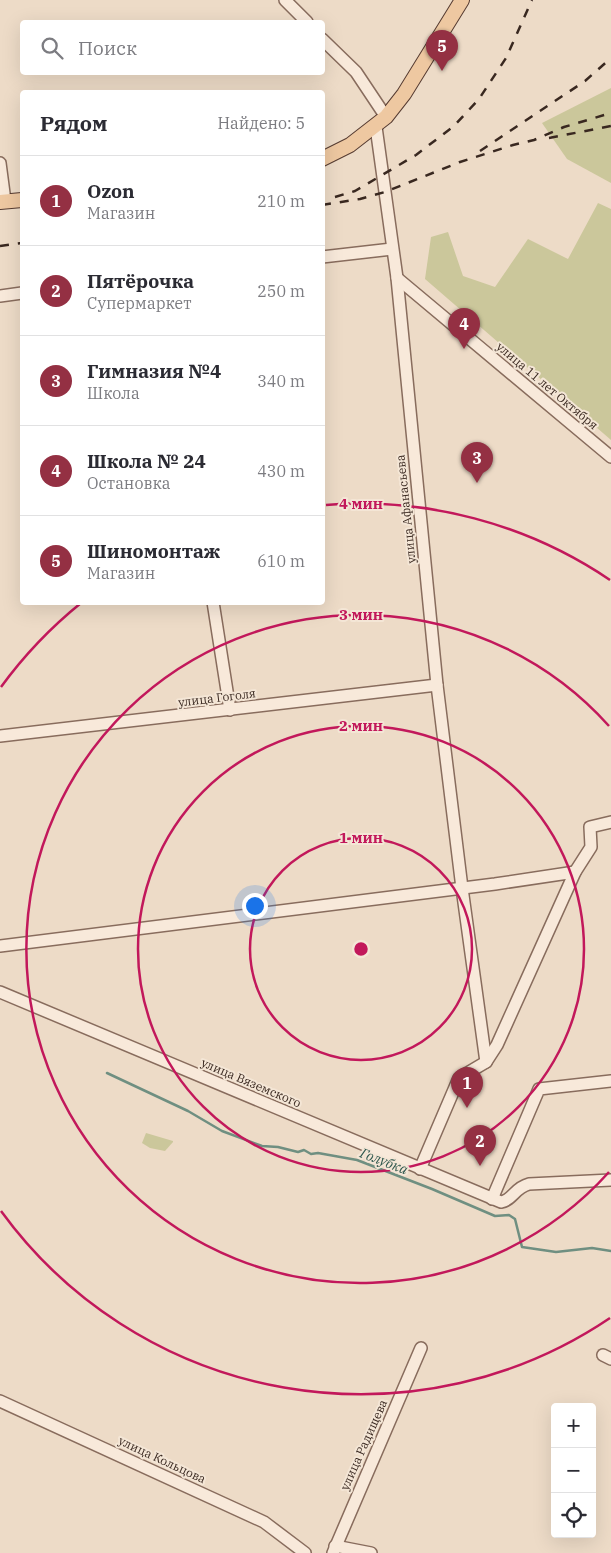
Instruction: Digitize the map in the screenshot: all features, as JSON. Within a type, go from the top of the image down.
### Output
[{"type":"main road","points":[[325,158],[350,145],[381,122],[404,94],[462,0]]},
{"type":"main road","points":[[3,202],[20,200]]},
{"type":"street","points":[[285,0],[305,20]]},
{"type":"street","points":[[325,41],[356,72],[381,122]]},
{"type":"street","name":"улица Афанасьева","points":[[381,122],[392,249],[437,686],[486,1062]]},
{"type":"street","points":[[0,164],[3,202]]},
{"type":"street","points":[[325,257],[392,249]]},
{"type":"street","name":"улица 11 лет Октября","points":[[396,278],[611,457]]},
{"type":"street","points":[[0,296],[20,293]]},
{"type":"street","points":[[214,605],[230,710]]},
{"type":"street","name":"улица Гоголя","points":[[0,736],[437,686]]},
{"type":"street","points":[[420,1169],[459,1078],[486,1062],[497,1045],[575,872],[591,847],[590,827],[611,822]]},
{"type":"street","points":[[0,946],[495,884],[575,872]]},
{"type":"street","name":"улица Вяземского","points":[[0,992],[492,1199]]},
{"type":"street","points":[[611,1081],[539,1089],[492,1199],[501,1202],[506,1201],[520,1186],[529,1184],[611,1180]]},
{"type":"street","name":"улица Радищева","points":[[334,1550],[421,1348]]},
{"type":"street","name":"улица Кольцова","points":[[0,1401],[264,1522],[306,1553]]},
{"type":"street","points":[[334,1550],[371,1553]]},
{"type":"shaded area","points":[[611,88],[611,183],[567,159],[542,123]]},
{"type":"shaded area","points":[[598,203],[611,209],[611,440],[425,279],[431,237],[448,232],[463,276],[495,287],[528,239],[568,259]]},
{"type":"shaded area","points":[[146,1133],[173,1142],[165,1151],[150,1148],[142,1143]]},
{"type":"waterway","name":"Голубка","points":[[107,1073],[188,1111],[222,1131],[262,1146],[278,1147],[298,1152],[304,1150],[311,1154],[318,1153],[357,1160],[495,1216],[509,1215],[515,1219],[522,1247],[556,1252],[592,1248],[611,1251]]},
{"type":"railway","points":[[335,197],[355,191],[416,155],[454,126],[479,99],[506,58],[532,0]]},
{"type":"railway","points":[[480,151],[585,81],[611,58]]},
{"type":"railway","points":[[325,205],[360,199],[385,192],[460,162],[534,140],[564,127],[611,113]]},
{"type":"railway","points":[[549,138],[611,126]]},
{"type":"railway","points":[[0,246],[20,243]]},
{"type":"place","name":"Шиномонтаж","points":[[442,71]]},
{"type":"place","name":"Школа № 24","points":[[464,349]]},
{"type":"place","name":"Гимназия №4","points":[[477,483]]},
{"type":"place","name":"Ozon","points":[[467,1108]]},
{"type":"place","name":"Пятёрочка","points":[[480,1166]]}]
